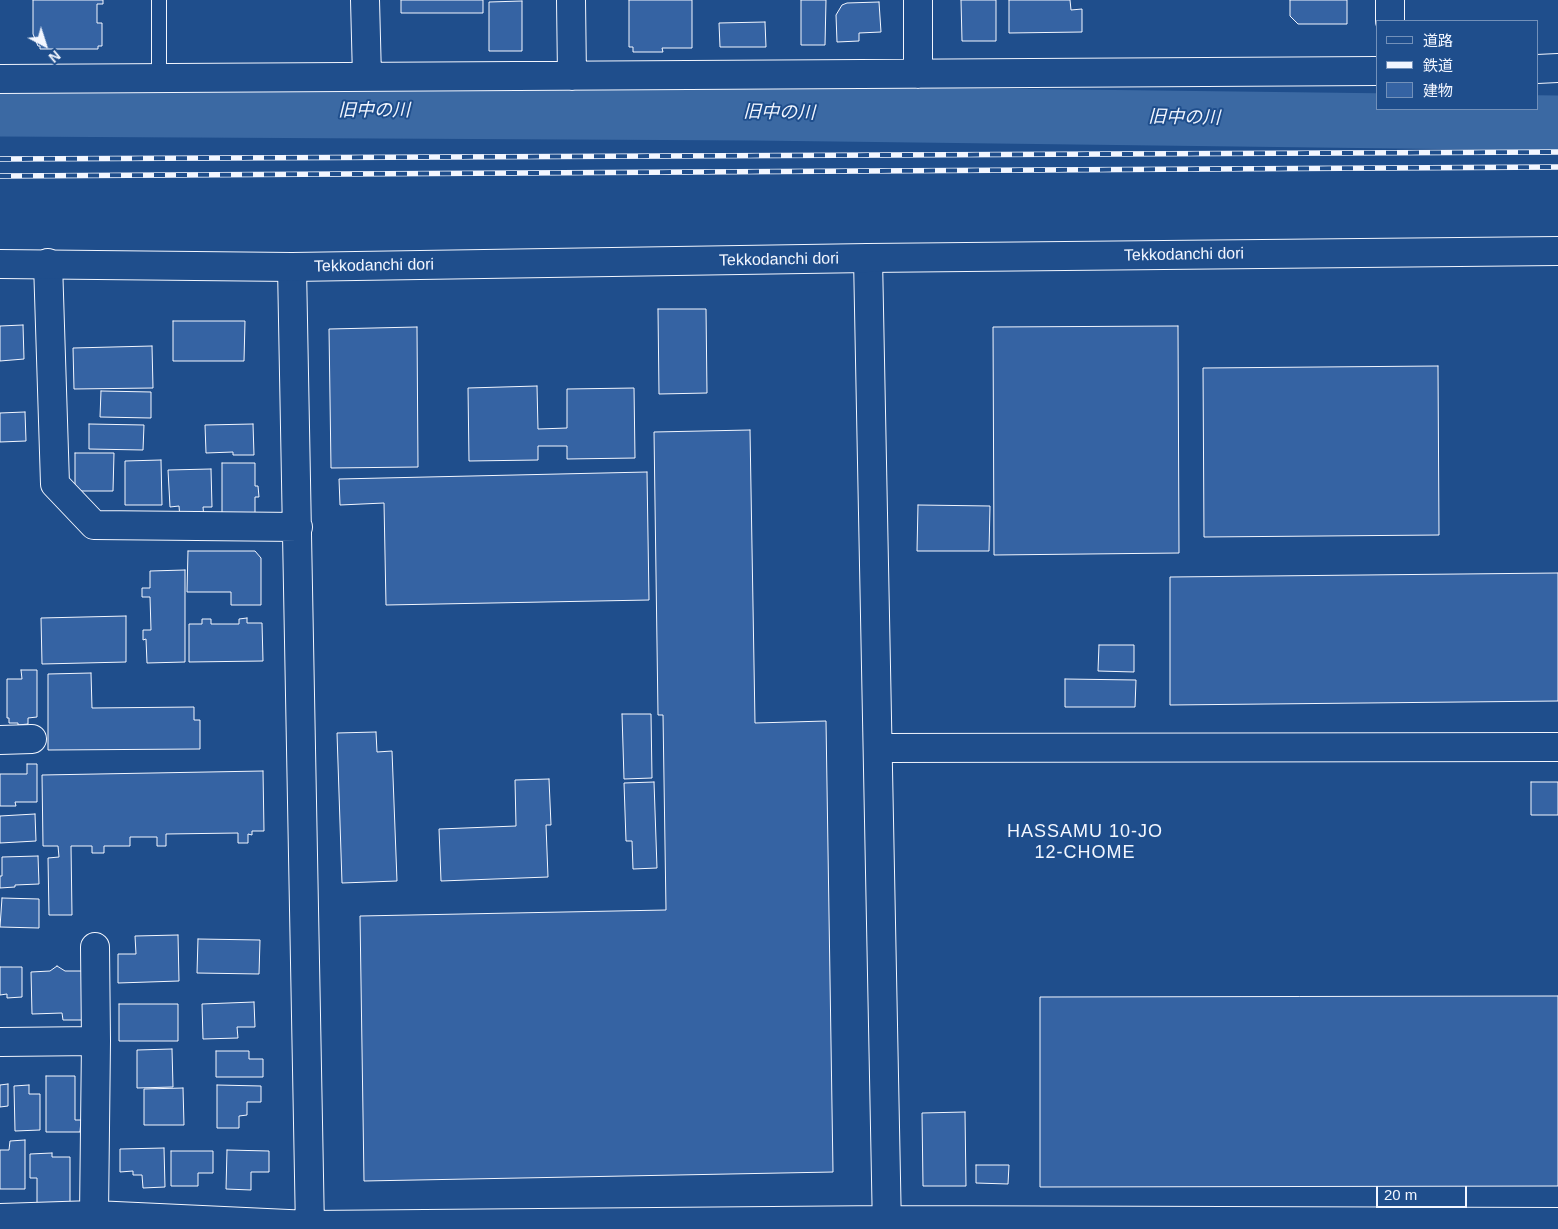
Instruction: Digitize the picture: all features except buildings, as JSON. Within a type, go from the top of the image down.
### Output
[{"type":"street","points":[[365,0],[367,77]]},
{"type":"street","points":[[571,0],[572,76]]},
{"type":"street","points":[[918,0],[918,74]]},
{"type":"street","points":[[1390,0],[1390,20]]},
{"type":"street","points":[[1538,68],[1558,68]]},
{"type":"street","points":[[0,79],[1376,71]]},
{"type":"street","name":"Tekkodanchi dori","points":[[0,264],[292,267],[868,258],[1558,251]]},
{"type":"street","points":[[868,258],[887,1225]]},
{"type":"street","points":[[48,263],[55,484],[87,519],[94,526],[298,527]]},
{"type":"street","points":[[292,267],[310,1227]]},
{"type":"street","points":[[0,740],[32,739]]},
{"type":"street","points":[[878,748],[1558,747]]},
{"type":"street","points":[[94,1215],[95,947]]},
{"type":"street","points":[[0,1042],[96,1041]]},
{"type":"street","points":[[0,1218],[35,1223],[94,1215],[310,1227],[1558,1222]]},
{"type":"lane","points":[[159,0],[159,78]]},
{"type":"waterway","name":"旧中の川","points":[[0,109],[754,113],[1558,123]]},
{"type":"railway","points":[[0,159],[1558,152]]},
{"type":"railway","points":[[0,176],[1558,167]]},
{"type":"district","name":"HASSAMU 10-JO 12-CHOME","points":[[1085,842]]}]
